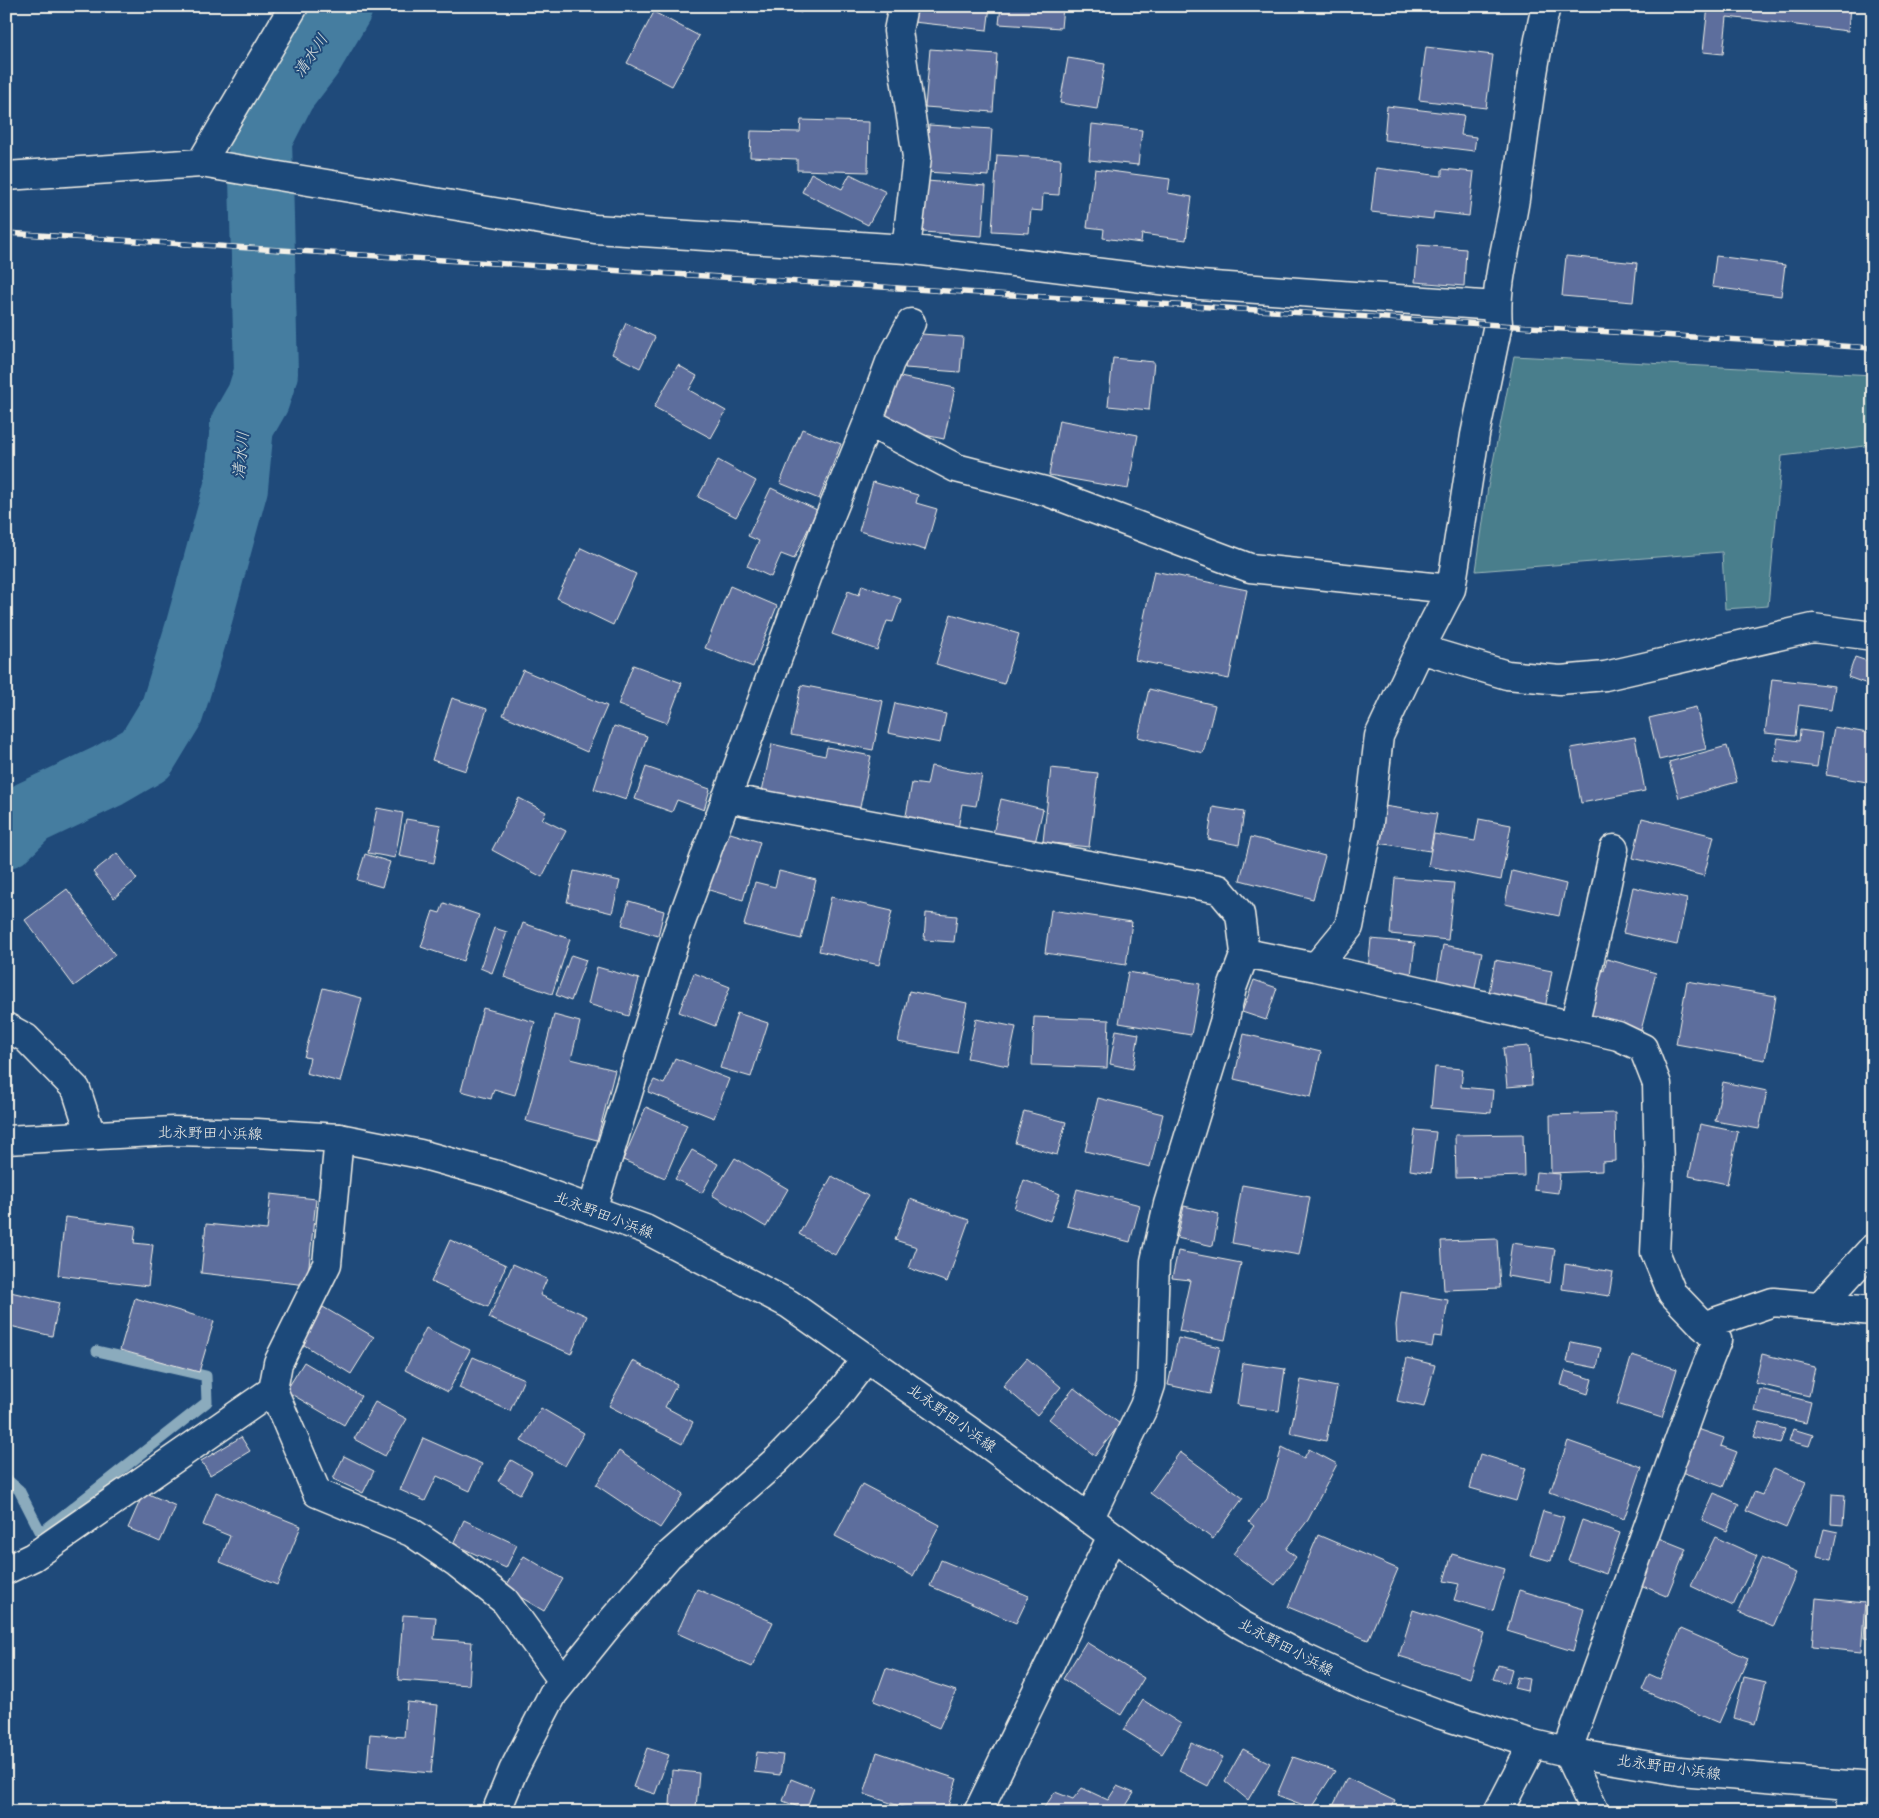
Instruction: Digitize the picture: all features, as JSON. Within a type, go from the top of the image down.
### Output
[{"type":"street","points":[[201,163],[294,6]]},
{"type":"street","points":[[903,6],[898,31],[917,157],[906,250]]},
{"type":"street","points":[[1316,967],[1348,927],[1368,830],[1380,736],[1420,649],[1451,589],[1475,435],[1498,324],[1496,306],[1515,199],[1536,50],[1546,6]]},
{"type":"street","points":[[6,176],[201,163],[594,229],[906,250],[1200,285],[1496,306]]},
{"type":"street","points":[[592,1210],[677,933],[826,526],[890,362],[911,324]]},
{"type":"street","points":[[868,422],[956,468],[1045,491],[1250,568],[1451,589]]},
{"type":"street","points":[[1420,649],[1507,675],[1560,680],[1606,676],[1813,628],[1873,636]]},
{"type":"street","points":[[726,798],[1220,889],[1240,914],[1245,953],[1232,988],[1224,1022],[1168,1204],[1155,1261],[1151,1385],[1144,1406],[1089,1519]]},
{"type":"street","points":[[1574,1026],[1614,850]]},
{"type":"street","points":[[1245,953],[1316,967],[1618,1036],[1643,1048],[1657,1084],[1659,1170],[1655,1252],[1672,1293],[1717,1340],[1692,1402],[1567,1752],[1596,1812]]},
{"type":"street","points":[[16,1033],[76,1089],[92,1135]]},
{"type":"street","name":"北永野田小浜線","points":[[6,1140],[172,1131],[257,1133],[339,1138],[420,1154],[496,1175],[645,1229],[780,1300],[867,1358],[1166,1575],[1240,1624],[1304,1658],[1366,1687],[1442,1715],[1533,1744],[1567,1752],[1680,1771],[1859,1795]]},
{"type":"street","points":[[339,1138],[327,1264],[278,1363],[273,1390],[317,1493],[412,1532],[458,1563],[506,1601],[563,1681]]},
{"type":"street","points":[[1820,1306],[1873,1248]]},
{"type":"street","points":[[1704,1326],[1772,1302],[1873,1311]]},
{"type":"street","points":[[496,1812],[513,1771],[553,1694],[611,1622],[668,1556],[777,1460],[830,1407],[867,1358]]},
{"type":"street","points":[[6,1570],[33,1558],[273,1390]]},
{"type":"street","points":[[978,1812],[1112,1536]]},
{"type":"street","points":[[1498,1812],[1533,1744]]},
{"type":"green space","points":[[1514,356],[1873,375],[1873,445],[1782,456],[1768,606],[1725,609],[1722,552],[1476,571],[1488,487]]},
{"type":"building","points":[[783,6],[803,6],[801,13]]},
{"type":"building","points":[[914,6],[990,6],[987,30],[913,22]]},
{"type":"building","points":[[1001,6],[1091,6],[1091,9],[1063,7],[1061,28],[999,24]]},
{"type":"building","points":[[1708,6],[1850,6],[1848,31],[1727,17],[1723,54],[1703,52]]},
{"type":"building","points":[[654,12],[699,36],[672,86],[627,63]]},
{"type":"building","points":[[1872,27],[1873,65],[1870,65]]},
{"type":"building","points":[[1426,47],[1493,55],[1486,108],[1419,100]]},
{"type":"building","points":[[930,49],[997,54],[993,112],[925,107]]},
{"type":"building","points":[[1068,58],[1105,64],[1097,109],[1060,103]]},
{"type":"building","points":[[1387,106],[1464,115],[1461,135],[1476,137],[1474,151],[1384,140]]},
{"type":"building","points":[[801,120],[869,122],[868,172],[797,170],[797,159],[750,157],[751,131],[800,132]]},
{"type":"building","points":[[1092,124],[1142,130],[1138,165],[1089,160]]},
{"type":"building","points":[[929,125],[992,129],[989,176],[926,172]]},
{"type":"building","points":[[997,155],[1061,159],[1059,195],[1043,194],[1042,211],[1031,210],[1029,233],[992,231]]},
{"type":"building","points":[[1376,168],[1442,176],[1442,169],[1474,172],[1469,216],[1434,212],[1433,219],[1371,212]]},
{"type":"building","points":[[1095,169],[1170,179],[1168,193],[1192,197],[1186,240],[1142,234],[1141,243],[1103,238],[1104,229],[1087,227]]},
{"type":"building","points":[[811,173],[842,189],[850,174],[886,192],[868,225],[802,192]]},
{"type":"building","points":[[927,181],[986,186],[982,236],[923,232]]},
{"type":"building","points":[[1418,245],[1466,249],[1464,286],[1415,282]]},
{"type":"building","points":[[1566,256],[1637,263],[1633,302],[1562,296]]},
{"type":"building","points":[[1716,256],[1785,265],[1781,296],[1712,287]]},
{"type":"building","points":[[626,323],[655,337],[640,368],[612,354]]},
{"type":"building","points":[[908,333],[963,337],[960,372],[905,368]]},
{"type":"building","points":[[1113,358],[1154,362],[1149,410],[1108,406]]},
{"type":"building","points":[[678,365],[697,376],[689,390],[726,411],[711,438],[654,407]]},
{"type":"building","points":[[890,375],[955,388],[944,439],[880,426]]},
{"type":"building","points":[[1059,420],[1138,435],[1128,489],[1049,475]]},
{"type":"building","points":[[802,429],[841,444],[819,499],[780,483]]},
{"type":"building","points":[[718,460],[756,481],[736,517],[698,497]]},
{"type":"building","points":[[873,482],[918,495],[916,503],[937,509],[925,550],[859,531]]},
{"type":"building","points":[[771,488],[817,510],[794,559],[781,554],[771,577],[747,566],[759,541],[748,536]]},
{"type":"building","points":[[581,548],[636,574],[613,625],[557,598]]},
{"type":"building","points":[[1154,571],[1247,590],[1229,679],[1135,660]]},
{"type":"building","points":[[862,585],[901,599],[893,622],[887,621],[877,650],[832,634],[848,591],[859,595]]},
{"type":"building","points":[[730,586],[777,606],[753,667],[705,648]]},
{"type":"building","points":[[951,614],[1019,634],[1004,684],[936,664]]},
{"type":"building","points":[[1855,657],[1873,663],[1873,686],[1848,677]]},
{"type":"building","points":[[633,665],[682,683],[667,723],[618,705]]},
{"type":"building","points":[[523,670],[607,706],[587,752],[503,715]]},
{"type":"building","points":[[1772,679],[1835,686],[1831,710],[1799,705],[1795,736],[1765,733]]},
{"type":"building","points":[[801,685],[883,701],[873,750],[791,735]]},
{"type":"building","points":[[1149,689],[1215,705],[1203,753],[1138,737]]},
{"type":"building","points":[[452,698],[487,709],[466,771],[432,760]]},
{"type":"building","points":[[895,703],[946,714],[940,743],[888,733]]},
{"type":"building","points":[[1696,707],[1706,749],[1659,760],[1649,718]]},
{"type":"building","points":[[614,726],[647,736],[626,800],[594,789]]},
{"type":"building","points":[[1834,727],[1873,734],[1873,783],[1826,775]]},
{"type":"building","points":[[1800,730],[1822,733],[1817,767],[1774,761],[1778,738],[1799,741]]},
{"type":"building","points":[[1635,737],[1645,791],[1581,803],[1571,748]]},
{"type":"building","points":[[772,744],[825,756],[827,747],[871,756],[857,821],[760,801]]},
{"type":"building","points":[[1727,746],[1737,782],[1679,798],[1669,762]]},
{"type":"building","points":[[931,766],[982,775],[976,806],[962,804],[957,836],[904,826],[912,783],[927,785]]},
{"type":"building","points":[[646,767],[710,789],[704,810],[677,800],[672,812],[635,799]]},
{"type":"building","points":[[1051,768],[1098,773],[1089,847],[1043,842]]},
{"type":"building","points":[[519,798],[546,812],[542,819],[566,831],[542,877],[492,850]]},
{"type":"building","points":[[1001,799],[1043,809],[1034,847],[992,838]]},
{"type":"building","points":[[1384,806],[1437,814],[1430,851],[1378,843]]},
{"type":"building","points":[[1213,807],[1244,812],[1239,845],[1208,839]]},
{"type":"building","points":[[377,808],[403,813],[395,858],[368,853]]},
{"type":"building","points":[[1642,818],[1714,836],[1704,876],[1633,858]]},
{"type":"building","points":[[406,819],[441,825],[434,863],[399,856]]},
{"type":"building","points":[[1479,819],[1511,825],[1501,880],[1428,866],[1434,834],[1475,841]]},
{"type":"building","points":[[717,829],[760,842],[743,900],[699,887]]},
{"type":"building","points":[[1251,837],[1325,856],[1313,899],[1240,880]]},
{"type":"building","points":[[117,853],[137,879],[114,898],[93,872]]},
{"type":"building","points":[[365,854],[390,862],[382,887],[357,880]]},
{"type":"building","points":[[574,871],[620,881],[612,913],[567,902]]},
{"type":"building","points":[[779,871],[816,880],[801,939],[744,925],[755,882],[775,887]]},
{"type":"building","points":[[1512,871],[1566,884],[1559,916],[1505,904]]},
{"type":"building","points":[[1395,878],[1454,883],[1448,940],[1390,934]]},
{"type":"building","points":[[1633,887],[1687,899],[1677,945],[1623,933]]},
{"type":"building","points":[[67,889],[115,955],[74,986],[25,920]]},
{"type":"building","points":[[831,897],[892,911],[879,965],[819,951]]},
{"type":"building","points":[[629,901],[664,911],[658,936],[622,925]]},
{"type":"building","points":[[444,903],[479,915],[463,961],[421,947],[433,911],[440,913]]},
{"type":"building","points":[[1051,910],[1132,922],[1126,965],[1045,953]]},
{"type":"building","points":[[926,913],[957,916],[954,942],[924,940]]},
{"type":"building","points":[[523,923],[570,939],[552,994],[504,977]]},
{"type":"building","points":[[494,928],[507,932],[492,973],[480,968]]},
{"type":"building","points":[[1371,939],[1415,943],[1411,975],[1368,970]]},
{"type":"building","points":[[1443,945],[1482,952],[1474,993],[1436,987]]},
{"type":"building","points":[[571,955],[586,960],[571,1001],[556,995]]},
{"type":"building","points":[[1607,959],[1656,973],[1640,1034],[1581,1018],[1593,968],[1604,971]]},
{"type":"building","points":[[1495,960],[1552,971],[1545,1009],[1488,998]]},
{"type":"building","points":[[597,967],[639,979],[629,1016],[588,1004]]},
{"type":"building","points":[[1128,972],[1200,984],[1191,1035],[1119,1023]]},
{"type":"building","points":[[694,973],[730,987],[715,1026],[679,1012]]},
{"type":"building","points":[[1254,980],[1277,988],[1266,1020],[1242,1012]]},
{"type":"building","points":[[1687,981],[1776,996],[1765,1060],[1676,1044]]},
{"type":"building","points":[[323,988],[362,998],[340,1082],[306,1073],[310,1058],[304,1057]]},
{"type":"building","points":[[909,991],[967,1003],[957,1053],[898,1042]]},
{"type":"building","points":[[483,1008],[535,1022],[515,1095],[494,1089],[491,1099],[461,1091]]},
{"type":"building","points":[[737,1013],[768,1023],[751,1077],[720,1068]]},
{"type":"building","points":[[554,1015],[580,1022],[571,1059],[615,1070],[597,1140],[526,1121]]},
{"type":"building","points":[[1034,1017],[1109,1020],[1107,1068],[1032,1065]]},
{"type":"building","points":[[976,1019],[1016,1027],[1008,1066],[967,1058]]},
{"type":"building","points":[[1116,1030],[1139,1034],[1133,1069],[1110,1064]]},
{"type":"building","points":[[1244,1034],[1321,1052],[1311,1097],[1234,1079]]},
{"type":"building","points":[[1529,1046],[1532,1085],[1507,1087],[1503,1048]]},
{"type":"building","points":[[675,1058],[729,1079],[714,1118],[648,1092],[654,1080],[664,1084]]},
{"type":"building","points":[[1435,1067],[1463,1069],[1461,1087],[1493,1090],[1491,1113],[1431,1108]]},
{"type":"building","points":[[1723,1082],[1767,1091],[1759,1129],[1715,1121]]},
{"type":"building","points":[[1098,1098],[1163,1114],[1150,1167],[1085,1151]]},
{"type":"building","points":[[646,1107],[687,1125],[665,1178],[623,1160]]},
{"type":"building","points":[[1024,1111],[1066,1122],[1057,1155],[1015,1143]]},
{"type":"building","points":[[1615,1113],[1616,1161],[1602,1162],[1602,1171],[1551,1173],[1550,1115]]},
{"type":"building","points":[[1700,1124],[1738,1132],[1727,1184],[1689,1176]]},
{"type":"building","points":[[1415,1130],[1436,1132],[1431,1173],[1410,1170]]},
{"type":"building","points":[[1523,1134],[1524,1176],[1456,1178],[1455,1135]]},
{"type":"building","points":[[692,1150],[718,1164],[702,1193],[675,1179]]},
{"type":"building","points":[[735,1158],[788,1189],[766,1227],[712,1195]]},
{"type":"building","points":[[1536,1172],[1560,1174],[1558,1193],[1534,1190]]},
{"type":"building","points":[[832,1176],[868,1196],[835,1255],[799,1234]]},
{"type":"building","points":[[1024,1180],[1060,1194],[1050,1221],[1014,1208]]},
{"type":"building","points":[[1242,1185],[1310,1197],[1299,1255],[1232,1243]]},
{"type":"building","points":[[1077,1189],[1140,1205],[1130,1242],[1067,1226]]},
{"type":"building","points":[[271,1194],[316,1199],[307,1285],[201,1273],[206,1224],[267,1230]]},
{"type":"building","points":[[910,1199],[969,1220],[947,1282],[909,1268],[917,1247],[895,1240]]},
{"type":"building","points":[[1184,1206],[1219,1214],[1213,1246],[1177,1238]]},
{"type":"building","points":[[65,1217],[136,1226],[134,1243],[153,1245],[148,1286],[58,1275]]},
{"type":"building","points":[[1497,1239],[1500,1288],[1444,1290],[1441,1241]]},
{"type":"building","points":[[450,1240],[506,1265],[488,1307],[431,1282]]},
{"type":"building","points":[[1512,1243],[1555,1249],[1550,1283],[1507,1276]]},
{"type":"building","points":[[1178,1251],[1241,1263],[1225,1340],[1179,1331],[1190,1280],[1172,1278]]},
{"type":"building","points":[[513,1264],[547,1279],[540,1295],[587,1316],[571,1354],[489,1318]]},
{"type":"building","points":[[1565,1264],[1613,1272],[1609,1296],[1562,1289]]},
{"type":"building","points":[[6,1291],[59,1303],[52,1336],[6,1325]]},
{"type":"building","points":[[1401,1292],[1448,1300],[1442,1337],[1434,1336],[1432,1347],[1397,1341],[1396,1325]]},
{"type":"building","points":[[135,1298],[214,1321],[199,1372],[120,1350]]},
{"type":"building","points":[[323,1307],[374,1337],[351,1374],[301,1343]]},
{"type":"building","points":[[426,1328],[470,1350],[448,1392],[405,1370]]},
{"type":"building","points":[[1178,1338],[1220,1347],[1210,1394],[1168,1385]]},
{"type":"building","points":[[1571,1342],[1601,1348],[1597,1368],[1567,1362]]},
{"type":"building","points":[[1762,1354],[1815,1367],[1809,1396],[1755,1383]]},
{"type":"building","points":[[1632,1355],[1677,1369],[1662,1418],[1617,1404]]},
{"type":"building","points":[[473,1357],[524,1379],[510,1411],[459,1388]]},
{"type":"building","points":[[1027,1358],[1061,1387],[1037,1415],[1003,1386]]},
{"type":"building","points":[[1407,1358],[1435,1365],[1424,1407],[1397,1401]]},
{"type":"building","points":[[633,1361],[677,1384],[665,1407],[693,1422],[682,1444],[609,1406]]},
{"type":"building","points":[[304,1362],[361,1396],[344,1425],[286,1391]]},
{"type":"building","points":[[1243,1363],[1285,1369],[1279,1411],[1237,1405]]},
{"type":"building","points":[[1565,1371],[1592,1379],[1588,1394],[1561,1385]]},
{"type":"building","points":[[1301,1380],[1337,1387],[1326,1441],[1290,1433]]},
{"type":"building","points":[[1074,1388],[1120,1424],[1095,1456],[1049,1419]]},
{"type":"building","points":[[1760,1389],[1811,1402],[1806,1423],[1755,1411]]},
{"type":"building","points":[[375,1402],[407,1419],[385,1456],[354,1439]]},
{"type":"building","points":[[541,1408],[584,1433],[565,1466],[521,1441]]},
{"type":"building","points":[[1759,1422],[1785,1429],[1780,1444],[1754,1437]]},
{"type":"building","points":[[1689,1426],[1724,1438],[1721,1446],[1737,1452],[1723,1487],[1673,1469]]},
{"type":"building","points":[[1793,1429],[1813,1435],[1809,1446],[1789,1441]]},
{"type":"building","points":[[241,1437],[250,1451],[210,1475],[201,1461]]},
{"type":"building","points":[[423,1438],[482,1464],[470,1491],[437,1476],[425,1501],[400,1490]]},
{"type":"building","points":[[1568,1441],[1642,1467],[1624,1519],[1550,1492]]},
{"type":"building","points":[[1282,1447],[1304,1458],[1309,1449],[1337,1464],[1308,1520],[1286,1549],[1296,1557],[1275,1585],[1233,1554],[1254,1526],[1249,1522],[1267,1499]]},
{"type":"building","points":[[619,1451],[683,1494],[660,1528],[596,1485]]},
{"type":"building","points":[[1180,1452],[1243,1498],[1213,1539],[1150,1493]]},
{"type":"building","points":[[1480,1454],[1526,1468],[1516,1501],[1470,1488]]},
{"type":"building","points":[[344,1456],[374,1471],[363,1493],[333,1479]]},
{"type":"building","points":[[511,1460],[532,1472],[520,1494],[498,1481]]},
{"type":"building","points":[[1774,1468],[1806,1482],[1786,1528],[1746,1511],[1754,1492],[1762,1495]]},
{"type":"building","points":[[862,1484],[940,1525],[913,1576],[835,1536]]},
{"type":"building","points":[[144,1492],[176,1506],[160,1542],[128,1528]]},
{"type":"building","points":[[216,1492],[301,1526],[277,1585],[220,1562],[230,1536],[203,1525]]},
{"type":"building","points":[[1714,1493],[1739,1504],[1727,1531],[1702,1520]]},
{"type":"building","points":[[1832,1494],[1845,1495],[1843,1525],[1831,1524]]},
{"type":"building","points":[[1543,1511],[1564,1517],[1551,1561],[1530,1555]]},
{"type":"building","points":[[464,1520],[517,1545],[506,1568],[453,1544]]},
{"type":"building","points":[[1582,1520],[1620,1533],[1606,1574],[1568,1561]]},
{"type":"building","points":[[1824,1529],[1838,1532],[1832,1559],[1817,1556]]},
{"type":"building","points":[[1318,1535],[1398,1569],[1368,1640],[1288,1607]]},
{"type":"building","points":[[1651,1535],[1686,1549],[1667,1596],[1631,1581]]},
{"type":"building","points":[[1715,1537],[1757,1556],[1733,1606],[1691,1586]]},
{"type":"building","points":[[1452,1554],[1505,1569],[1493,1611],[1454,1600],[1459,1584],[1444,1581]]},
{"type":"building","points":[[524,1556],[563,1579],[544,1611],[505,1588]]},
{"type":"building","points":[[1761,1558],[1796,1573],[1773,1627],[1738,1612]]},
{"type":"building","points":[[941,1560],[1029,1596],[1016,1623],[930,1586]]},
{"type":"building","points":[[697,1589],[773,1622],[752,1667],[677,1633]]},
{"type":"building","points":[[1519,1590],[1584,1609],[1573,1651],[1507,1631]]},
{"type":"building","points":[[1816,1598],[1865,1603],[1861,1652],[1812,1647]]},
{"type":"building","points":[[1413,1610],[1484,1633],[1470,1678],[1399,1656]]},
{"type":"building","points":[[1866,1614],[1873,1615],[1873,1639],[1864,1638]]},
{"type":"building","points":[[403,1615],[436,1617],[434,1639],[472,1642],[469,1685],[398,1680]]},
{"type":"building","points":[[1681,1629],[1748,1658],[1719,1723],[1642,1690],[1649,1674],[1660,1679]]},
{"type":"building","points":[[1086,1642],[1144,1678],[1121,1715],[1063,1679]]},
{"type":"building","points":[[1498,1665],[1512,1669],[1508,1683],[1493,1679]]},
{"type":"building","points":[[886,1668],[956,1691],[939,1728],[874,1701]]},
{"type":"building","points":[[1517,1677],[1529,1679],[1527,1691],[1514,1688]]},
{"type":"building","points":[[1744,1677],[1766,1682],[1755,1724],[1734,1718]]},
{"type":"building","points":[[1143,1700],[1181,1724],[1162,1754],[1124,1730]]},
{"type":"building","points":[[407,1702],[438,1705],[431,1773],[367,1767],[370,1734],[404,1737]]},
{"type":"building","points":[[1191,1743],[1223,1757],[1208,1786],[1179,1771]]},
{"type":"building","points":[[647,1748],[669,1755],[655,1794],[633,1787]]},
{"type":"building","points":[[1243,1749],[1270,1763],[1248,1800],[1225,1781]]},
{"type":"building","points":[[757,1752],[783,1755],[780,1775],[754,1772]]},
{"type":"building","points":[[877,1752],[957,1779],[946,1812],[917,1812],[864,1794]]},
{"type":"building","points":[[1293,1757],[1335,1771],[1311,1808],[1277,1795]]},
{"type":"building","points":[[672,1770],[699,1773],[696,1808],[670,1806]]},
{"type":"building","points":[[1347,1778],[1395,1801],[1390,1812],[1330,1812]]},
{"type":"building","points":[[791,1779],[814,1788],[806,1810],[783,1801]]},
{"type":"building","points":[[1117,1786],[1134,1793],[1122,1812],[1041,1812],[1055,1792],[1073,1799],[1082,1788],[1108,1800]]},
{"type":"waterway","name":"清水川","points":[[6,836],[30,813],[108,776],[146,754],[172,711],[196,633],[236,487],[242,426],[258,398],[266,373],[260,139],[284,92],[310,58],[341,6]]},
{"type":"waterway","points":[[6,1479],[19,1490],[41,1533],[207,1402],[206,1376],[97,1351]]},
{"type":"railway","points":[[6,233],[1873,348]]}]
